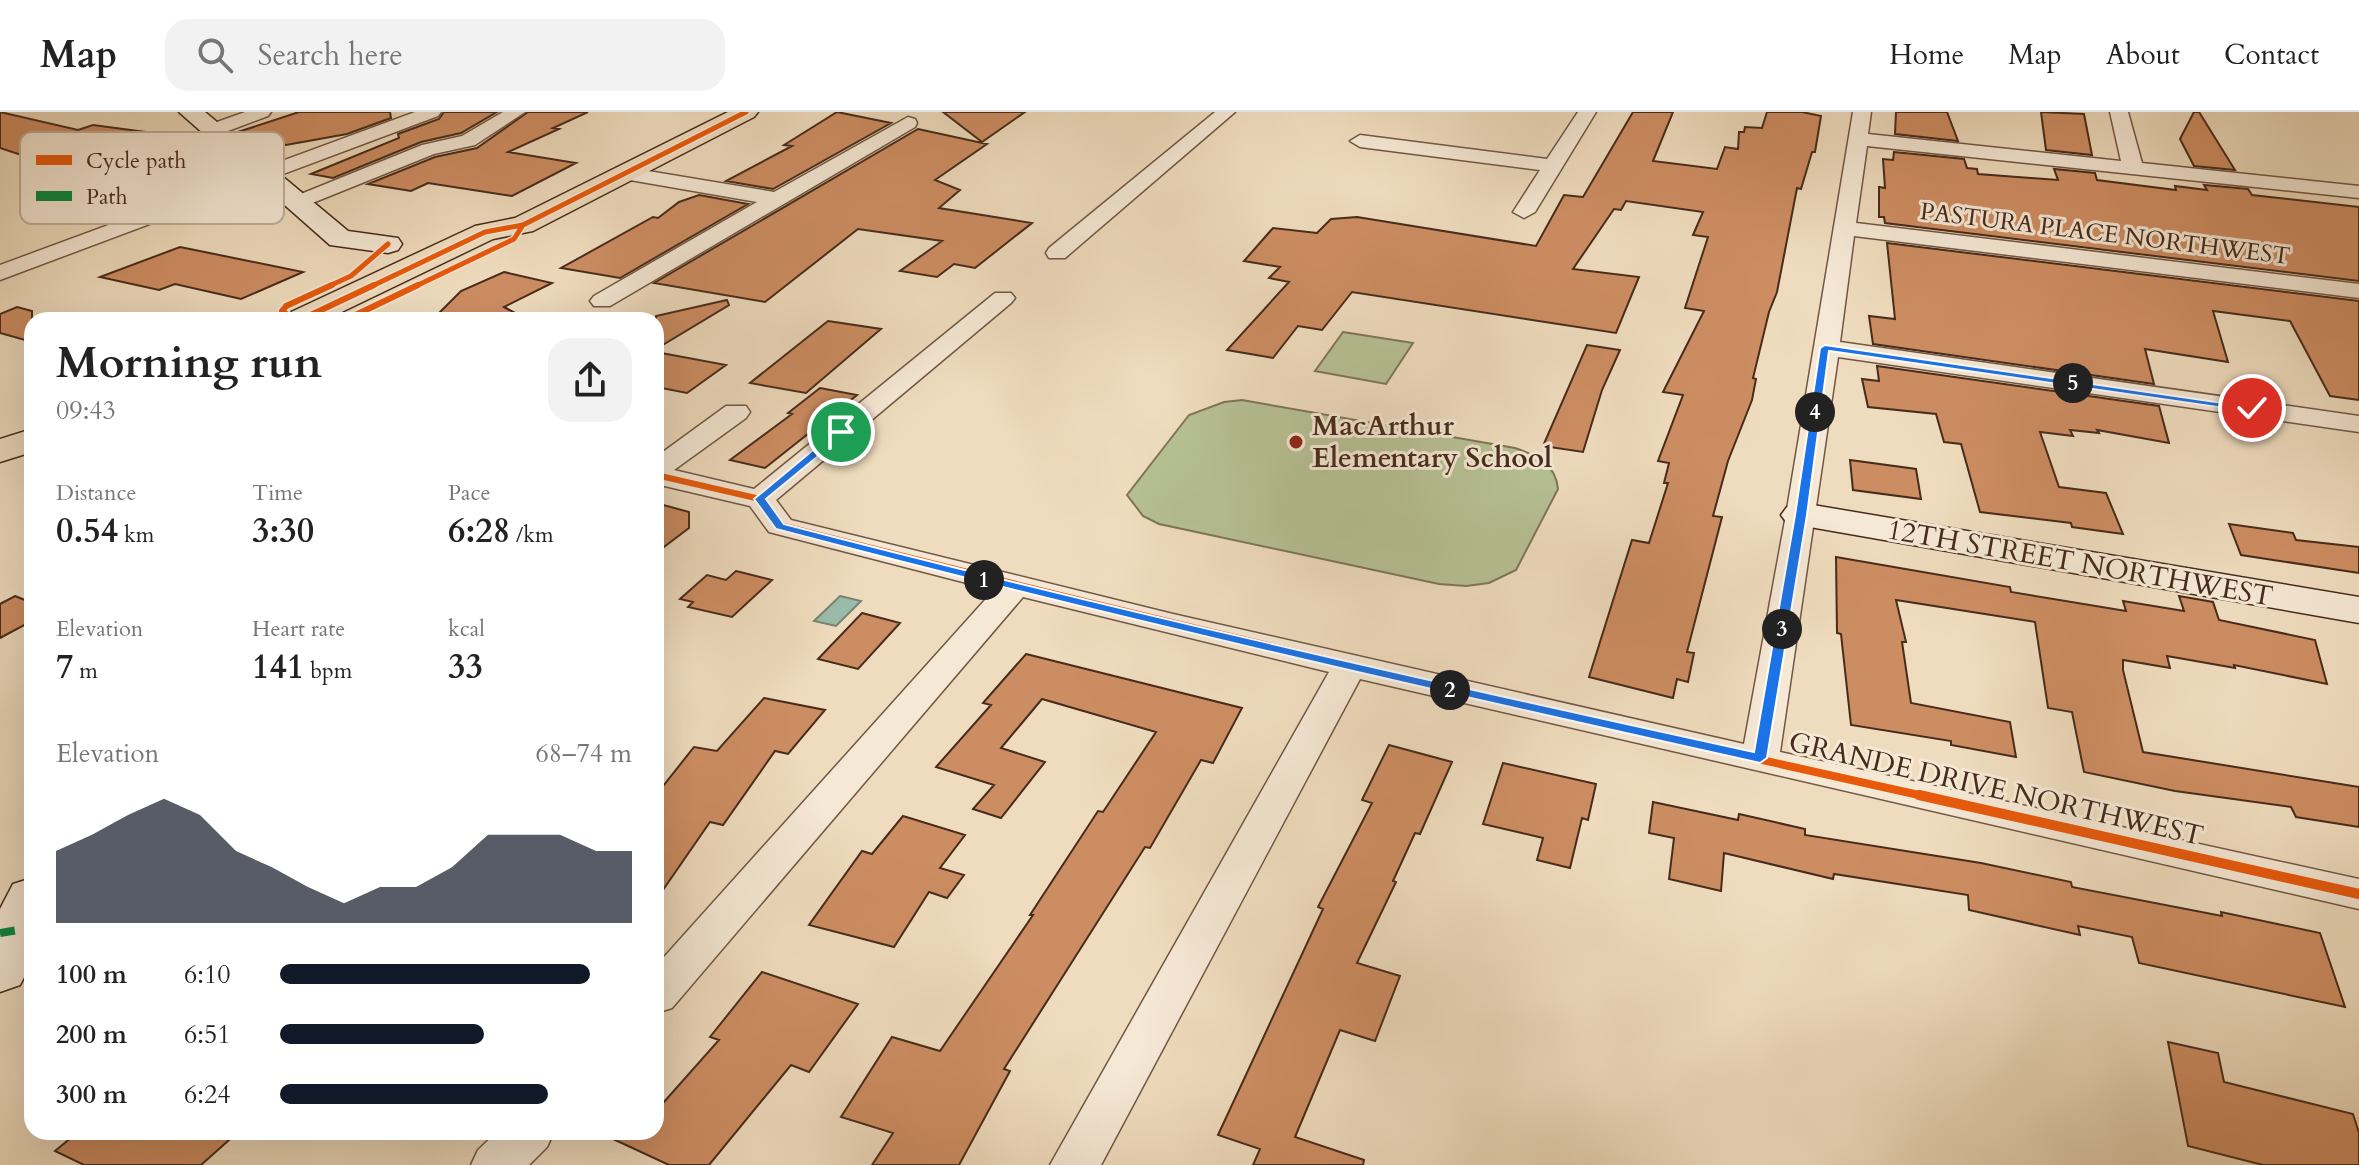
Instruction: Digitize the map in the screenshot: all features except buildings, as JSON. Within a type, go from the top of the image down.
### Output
[{"type":"main road","points":[[317,312],[485,232],[523,225],[746,112]]},
{"type":"main road","points":[[362,312],[514,239],[523,225]]},
{"type":"main road","points":[[0,429],[24,421]]},
{"type":"main road","points":[[0,451],[24,443]]},
{"type":"street","points":[[191,112],[215,132]]},
{"type":"street","points":[[213,130],[262,112]]},
{"type":"street","points":[[284,167],[432,112]]},
{"type":"street","points":[[298,202],[429,149],[468,141],[516,112]]},
{"type":"street","points":[[1057,253],[1226,112]]},
{"type":"street","points":[[1524,212],[1587,112]]},
{"type":"street","points":[[2119,112],[2133,168]]},
{"type":"street","points":[[602,301],[908,123]]},
{"type":"street","points":[[1760,758],[1801,515],[1860,126],[2133,168],[2359,192]]},
{"type":"street","points":[[1360,141],[1552,166]]},
{"type":"street","points":[[624,173],[778,199]]},
{"type":"street","points":[[284,190],[340,239],[388,244]]},
{"type":"street","points":[[0,273],[129,224]]},
{"type":"street","name":"PASTURA PLACE NORTHWEST","points":[[1844,228],[2359,291]]},
{"type":"street","points":[[664,474],[760,499],[1003,298]]},
{"type":"street","points":[[1825,348],[2359,424]]},
{"type":"street","points":[[664,466],[736,412]]},
{"type":"street","name":"GRANDE DRIVE NORTHWEST","points":[[760,499],[780,526],[1014,588],[1349,668],[2359,894]]},
{"type":"street","name":"12TH STREET NORTHWEST","points":[[1801,515],[2359,610]]},
{"type":"street","points":[[664,987],[1014,588]]},
{"type":"street","points":[[1075,1165],[1349,668]]},
{"type":"street","points":[[0,970],[24,916]]},
{"type":"street","points":[[496,1165],[522,1140]]},
{"type":"shaded area","points":[[1343,332],[1413,343],[1386,384],[1315,371]]},
{"type":"shaded area","points":[[1242,400],[1515,448],[1544,462],[1553,473],[1558,489],[1516,570],[1489,583],[1466,586],[1439,584],[1159,524],[1143,516],[1127,495],[1189,415],[1224,402]]},
{"type":"shaded area","points":[[840,596],[861,601],[836,626],[814,621]]},
{"type":"marked path","points":[[0,933],[18,930]]},
{"type":"cycle path","points":[[317,312],[485,232],[523,225],[746,112]]},
{"type":"cycle path","points":[[362,312],[514,239],[523,225]]},
{"type":"cycle path","points":[[283,312],[286,306],[351,276],[388,244]]},
{"type":"cycle path","points":[[664,477],[760,499],[780,526],[976,576],[1370,671],[2359,894]]},
{"type":"place","name":"MacArthur Elementary School","points":[[1296,442]]},
{"type":"route","points":[[841,432],[760,499],[780,526],[1014,588],[1349,668],[1760,758],[1801,515],[1825,348],[2252,408]]}]
